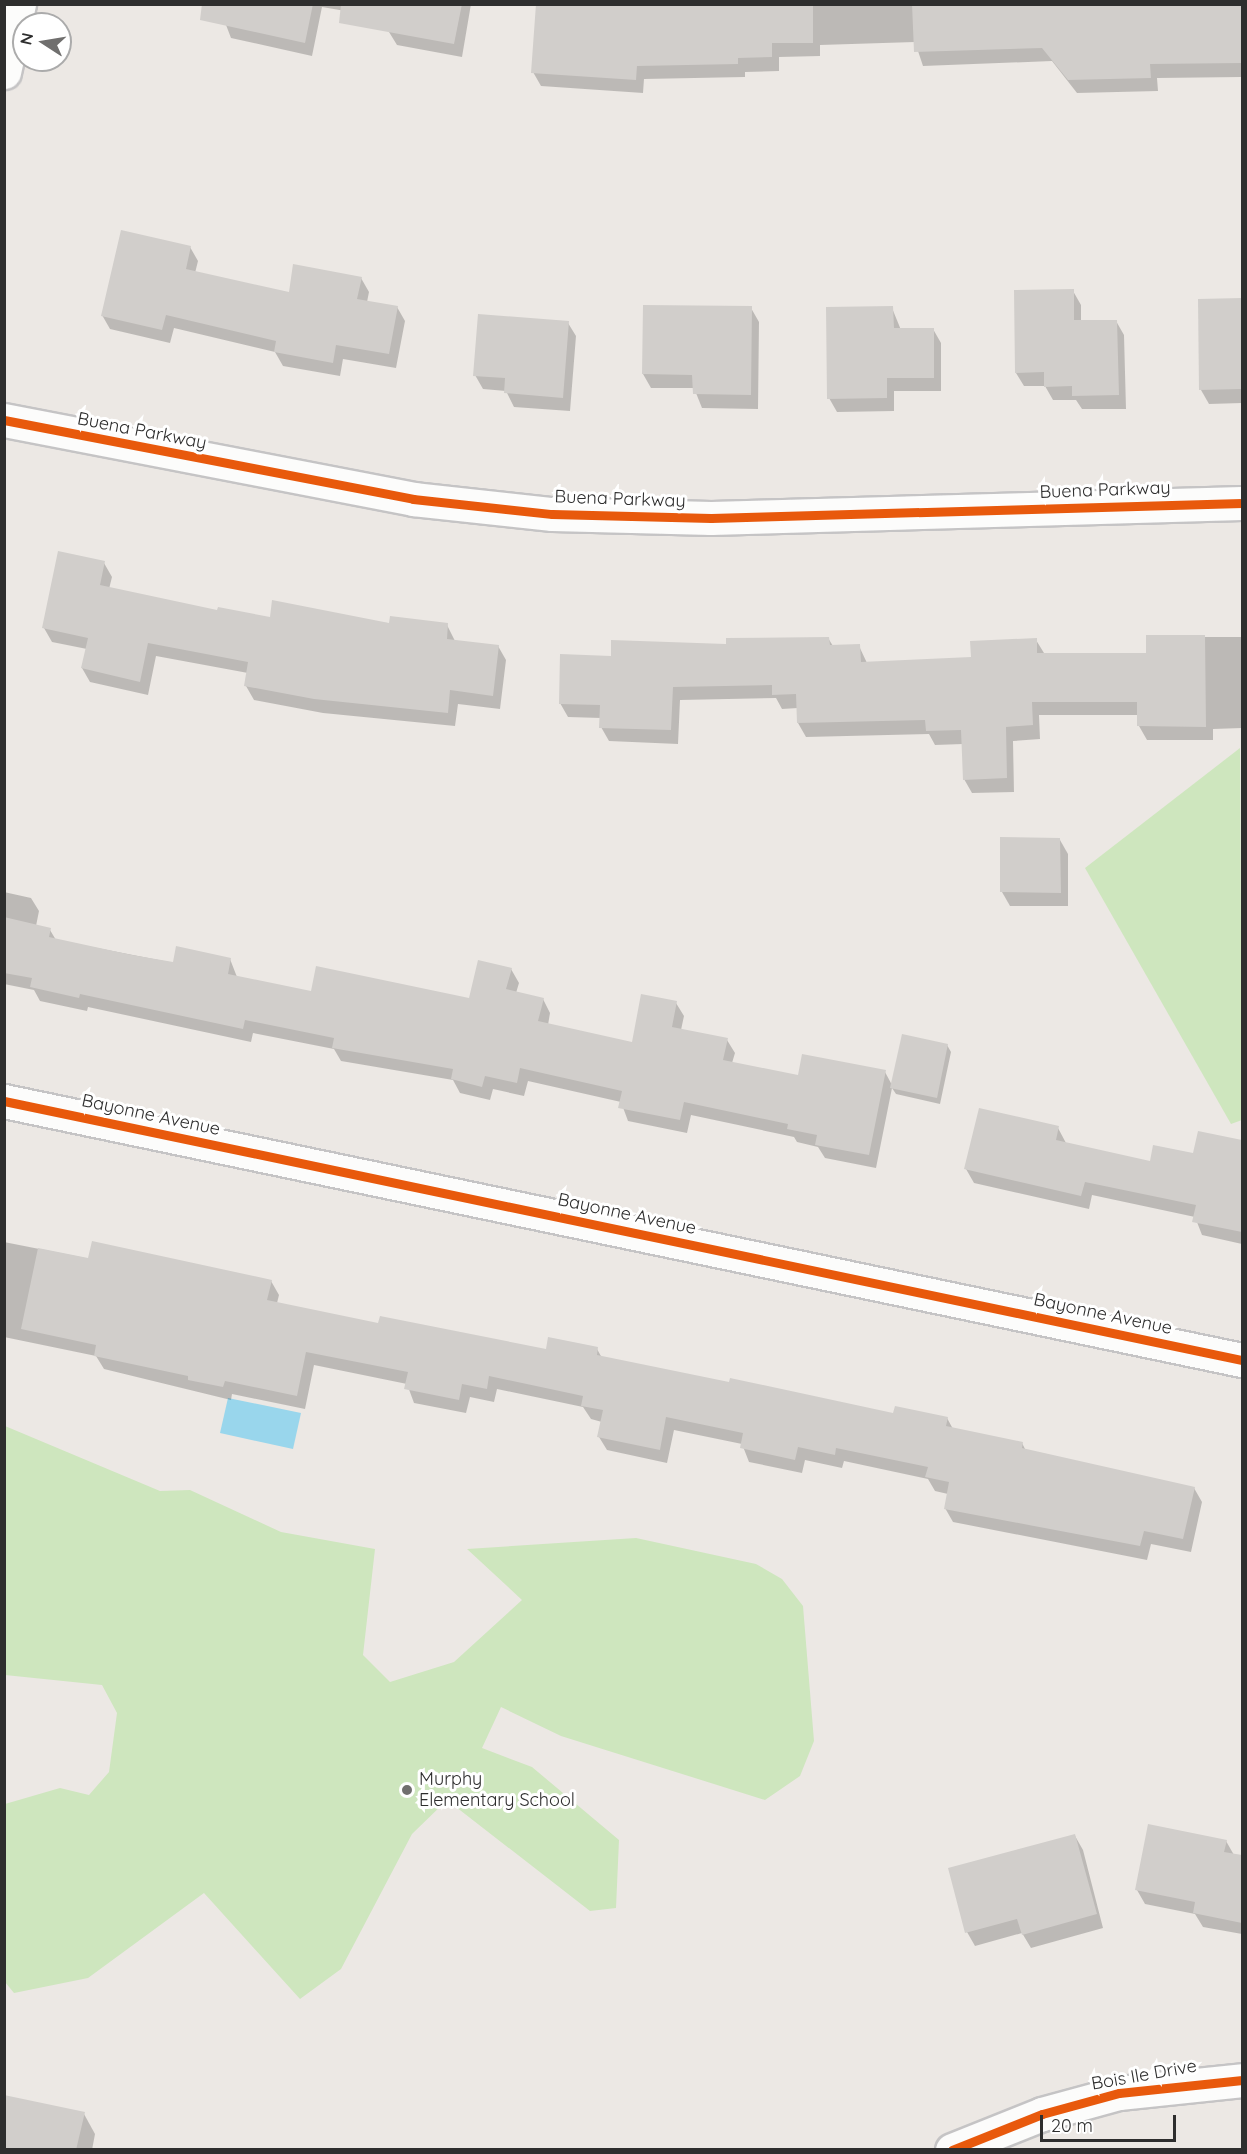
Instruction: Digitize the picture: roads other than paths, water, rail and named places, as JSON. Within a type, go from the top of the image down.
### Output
[{"type":"street","points":[[4,72],[19,4]]},
{"type":"street","name":"Buena Parkway","points":[[4,420],[413,499],[552,514],[711,518],[1242,503]]},
{"type":"street","name":"Bayonne Avenue","points":[[4,1101],[1242,1360]]},
{"type":"street","name":"Bois Ile Drive","points":[[952,2150],[1042,2114],[1119,2093],[1242,2080]]},
{"type":"water","points":[[228,1398],[301,1413],[293,1449],[220,1433]]},
{"type":"place","name":"Murphy Elementary School","points":[[407,1790]]}]
